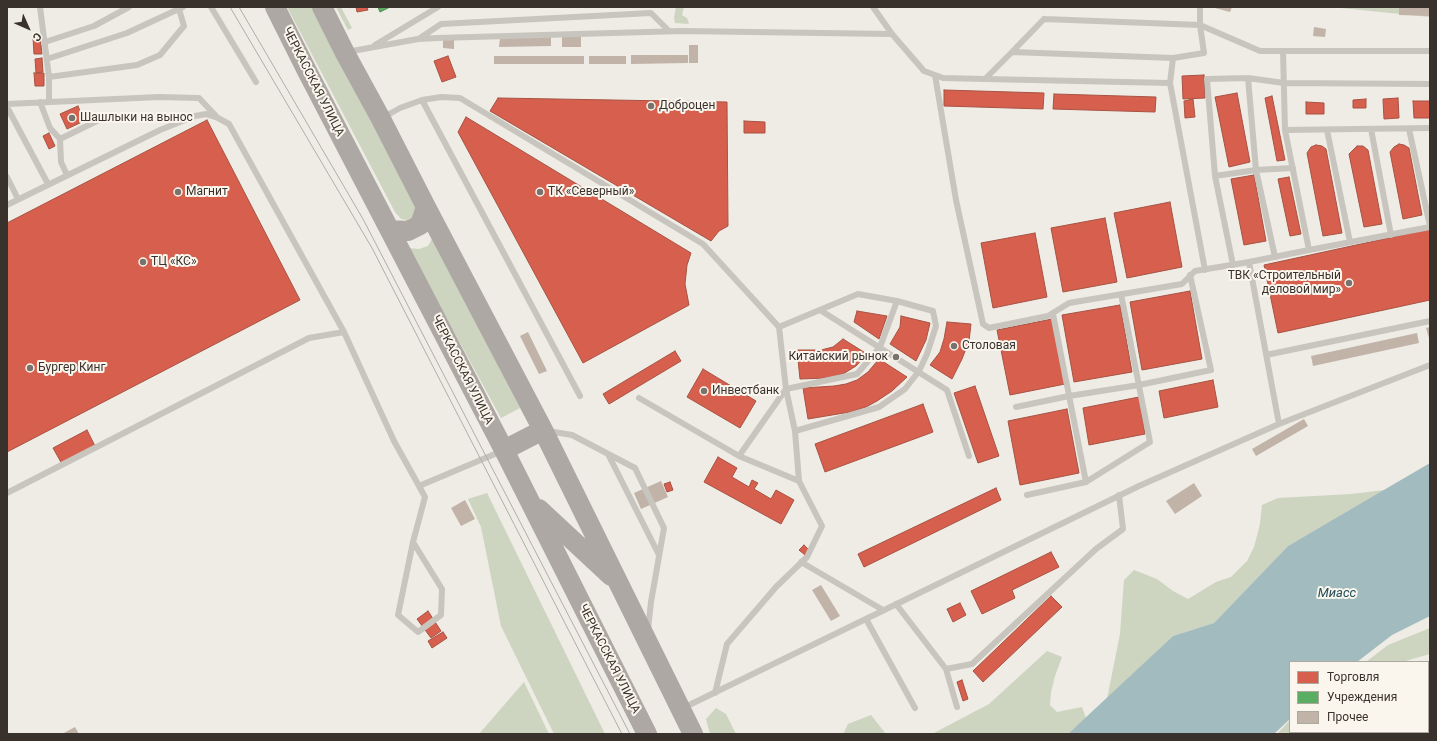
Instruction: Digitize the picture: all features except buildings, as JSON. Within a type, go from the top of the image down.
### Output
[{"type":"main road","name":"ЧЕРКАССКАЯ УЛИЦА","points":[[275,7],[504,450],[647,734]]},
{"type":"main road","points":[[322,7],[345,53],[381,118],[426,208],[544,430],[693,734]]},
{"type":"main road","points":[[390,230],[408,231],[420,225],[426,208]]},
{"type":"main road","points":[[504,450],[544,430]]},
{"type":"main road","points":[[527,498],[619,584]]},
{"type":"lane","points":[[40,7],[49,77],[49,102]]},
{"type":"lane","points":[[45,42],[94,26],[129,7]]},
{"type":"lane","points":[[211,7],[256,82]]},
{"type":"lane","points":[[372,47],[438,7]]},
{"type":"lane","points":[[873,7],[892,34],[924,71],[943,78],[1170,83]]},
{"type":"lane","points":[[1012,52],[1173,58],[1204,52],[1200,25],[1200,7]]},
{"type":"lane","points":[[47,59],[127,32],[181,8],[184,26],[160,55],[137,65],[49,77]]},
{"type":"lane","points":[[418,39],[441,24],[651,13],[669,31]]},
{"type":"lane","points":[[985,79],[1044,19],[1200,25],[1260,51],[1430,51]]},
{"type":"lane","points":[[345,53],[418,39],[669,31],[892,34]]},
{"type":"lane","points":[[1283,51],[1285,130],[1308,250]]},
{"type":"lane","points":[[1173,58],[1170,83],[1205,270]]},
{"type":"lane","points":[[935,75],[956,200],[983,324],[989,328],[1048,316],[1069,303],[1182,284],[1194,271],[1391,235],[1430,226],[1409,129]]},
{"type":"lane","points":[[1248,78],[1256,170],[1275,257]]},
{"type":"lane","points":[[1233,265],[1215,176],[1207,79],[1248,78],[1284,83],[1430,84]]},
{"type":"lane","points":[[48,184],[7,105],[40,102],[159,97],[199,98],[218,118]]},
{"type":"lane","points":[[381,118],[400,108],[422,100],[442,97],[460,98],[703,244],[779,327],[786,389],[795,431],[799,481],[822,526],[807,557],[776,587],[727,644],[714,693]]},
{"type":"lane","points":[[422,100],[580,396]]},
{"type":"lane","points":[[40,102],[50,128],[60,139],[61,162],[67,175]]},
{"type":"lane","points":[[7,204],[160,130],[195,116],[206,114],[229,124],[344,332],[394,440],[425,497],[412,542],[398,616],[418,632],[441,615],[442,590],[412,542]]},
{"type":"lane","points":[[60,139],[97,121]]},
{"type":"lane","points":[[1285,130],[1430,128]]},
{"type":"lane","points":[[1371,129],[1391,235]]},
{"type":"lane","points":[[1327,130],[1350,242]]},
{"type":"lane","points":[[1215,176],[1256,170],[1293,168]]},
{"type":"lane","points":[[7,177],[18,199]]},
{"type":"lane","points":[[1249,262],[1279,424]]},
{"type":"lane","points":[[1016,407],[1069,396],[1139,385],[1211,370],[1190,275]]},
{"type":"lane","points":[[779,327],[858,294],[897,301],[933,311],[936,326],[927,354],[919,372],[905,389],[879,407],[795,431]]},
{"type":"lane","points":[[1027,495],[1086,482],[1150,442],[1121,294]]},
{"type":"lane","points":[[739,456],[786,389],[857,374],[880,347],[897,301]]},
{"type":"lane","points":[[820,310],[947,390],[969,456]]},
{"type":"lane","points":[[1053,314],[1086,482]]},
{"type":"lane","points":[[1266,355],[1430,321]]},
{"type":"lane","points":[[7,493],[309,338],[344,332]]},
{"type":"lane","points":[[681,709],[1119,495],[1279,424],[1430,365]]},
{"type":"lane","points":[[639,398],[739,456],[799,481]]},
{"type":"lane","points":[[544,430],[572,435],[635,468],[664,528],[651,602],[647,640]]},
{"type":"lane","points":[[419,486],[504,450]]},
{"type":"lane","points":[[608,454],[659,555]]},
{"type":"lane","points":[[946,669],[972,664],[1090,555],[1123,529],[1119,495]]},
{"type":"lane","points":[[801,562],[884,610]]},
{"type":"lane","points":[[896,604],[946,669],[957,707]]},
{"type":"lane","points":[[866,619],[915,708]]},
{"type":"green space","points":[[287,7],[313,7],[417,206],[414,217],[407,220],[401,219],[395,212]]},
{"type":"green space","points":[[336,7],[341,7],[352,28],[348,30]]},
{"type":"green space","points":[[676,7],[684,7],[682,15],[687,18],[689,24],[675,23],[674,18]]},
{"type":"green space","points":[[1430,7],[1430,17],[1341,8]]},
{"type":"green space","points":[[433,237],[520,408],[501,418],[408,248],[419,249],[428,246]]},
{"type":"green space","points":[[1385,490],[1288,546],[1214,623],[1173,636],[1107,699],[1120,634],[1124,580],[1134,570],[1157,579],[1173,591],[1188,599],[1216,582],[1231,577],[1247,561],[1254,547],[1260,524],[1262,505],[1278,498],[1351,494]]},
{"type":"green space","points":[[487,493],[605,734],[554,734],[501,626],[481,527],[468,499]]},
{"type":"green space","points":[[1430,628],[1430,654],[1406,661],[1367,661],[1388,645]]},
{"type":"green space","points":[[1047,651],[1062,657],[1051,692],[1050,705],[1057,712],[1082,707],[1086,718],[1068,734],[932,734],[989,704]]},
{"type":"green space","points":[[524,682],[549,734],[479,734]]},
{"type":"green space","points":[[716,708],[726,714],[736,734],[710,734],[706,719]]},
{"type":"green space","points":[[871,715],[886,734],[843,734],[848,724]]},
{"type":"green space","points":[[1289,721],[1289,733],[1317,733],[1316,734],[1277,734]]},
{"type":"water","name":"Миасс","points":[[1430,463],[1430,616],[1392,635],[1358,661],[1289,661],[1289,720],[1274,734],[1068,734],[1173,636],[1214,623],[1288,546]]},
{"type":"tram line","points":[[230,7],[372,248],[622,734]]},
{"type":"tram line","points":[[239,7],[363,219],[630,734]]},
{"type":"place","name":"Доброцен","points":[[651,106]]},
{"type":"place","name":"Шашлыки на вынос","points":[[72,118]]},
{"type":"place","name":"Магнит","points":[[178,192]]},
{"type":"place","name":"ТК «Северный»","points":[[540,192]]},
{"type":"place","name":"ТЦ «КС»","points":[[143,262]]},
{"type":"place","name":"ТВК «Строительный деловой мир»","points":[[1349,283]]},
{"type":"place","name":"Столовая","points":[[954,346]]},
{"type":"place","name":"Китайский рынок","points":[[896,357]]},
{"type":"place","name":"Бургер Кинг","points":[[30,368]]},
{"type":"place","name":"Инвестбанк","points":[[704,391]]}]
